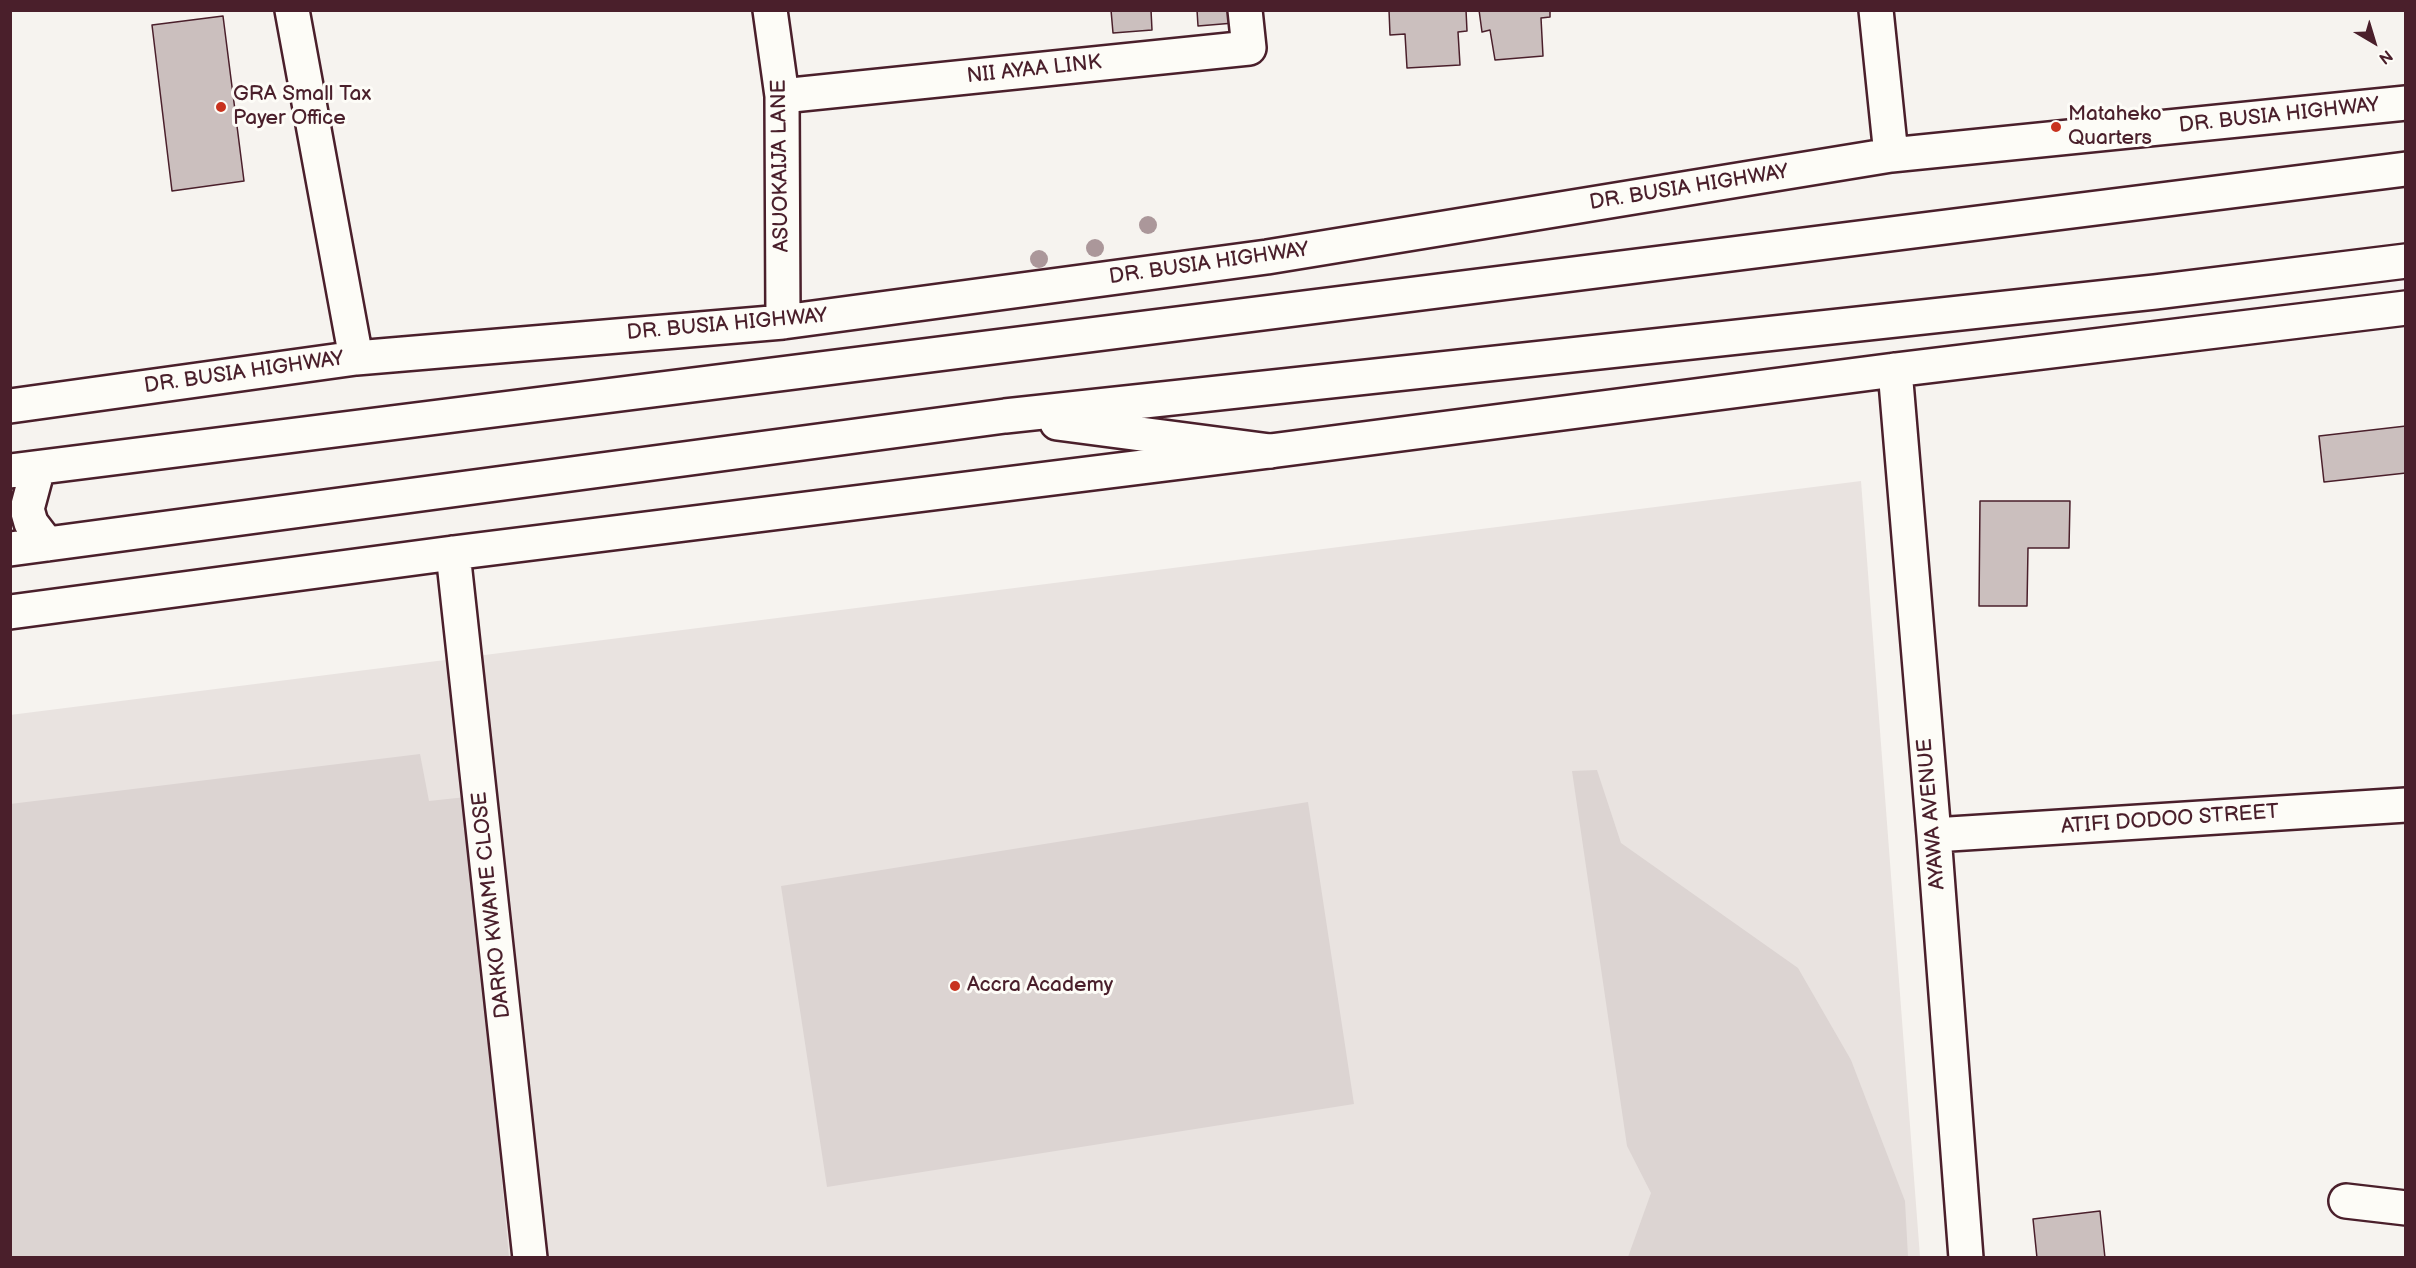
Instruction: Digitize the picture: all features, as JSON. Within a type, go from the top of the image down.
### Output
[{"type":"main road","points":[[292,10],[356,358]]},
{"type":"main road","name":"ASUOKAIJA LANE","points":[[770,10],[782,96],[783,322]]},
{"type":"main road","name":"NII AYAA LINK","points":[[782,96],[1249,48],[1245,10]]},
{"type":"main road","points":[[1876,10],[1891,155]]},
{"type":"main road","name":"DR. BUSIA HIGHWAY","points":[[10,405],[356,358],[783,322],[1267,257],[1891,155],[2406,103]]},
{"type":"main road","points":[[46,544],[31,523],[27,508],[24,469],[2406,169]]},
{"type":"main road","points":[[10,549],[1005,416],[2155,292],[2406,261]]},
{"type":"main road","points":[[10,612],[453,552],[1270,451],[1895,370],[2406,308]]},
{"type":"main road","name":"AYAWA AVENUE","points":[[1895,370],[1966,1257]]},
{"type":"main road","points":[[1005,416],[1270,451]]},
{"type":"main road","name":"DARKO KWAME CLOSE","points":[[453,552],[530,1257]]},
{"type":"main road","name":"ATIFI DODOO STREET","points":[[1934,835],[2406,805]]},
{"type":"main road","points":[[2346,1201],[2406,1208]]},
{"type":"shaded area","name":"Accra Academy","points":[[1861,481],[1920,1257],[11,1257],[10,715]]},
{"type":"shaded area","points":[[420,754],[429,801],[466,797],[509,1257],[11,1257],[10,804]]},
{"type":"shaded area","points":[[1597,770],[1621,843],[1798,968],[1851,1060],[1905,1201],[1908,1257],[1628,1257],[1651,1193],[1627,1146],[1572,771]]},
{"type":"shaded area","points":[[1308,802],[1354,1104],[827,1187],[781,886]]},
{"type":"building","points":[[1111,10],[1151,10],[1152,30],[1113,33]]},
{"type":"building","points":[[1197,10],[1233,10],[1234,23],[1198,26]]},
{"type":"building","points":[[1389,10],[1466,10],[1467,31],[1458,32],[1460,65],[1407,68],[1405,34],[1390,35]]},
{"type":"building","points":[[1479,10],[1550,10],[1550,17],[1541,18],[1543,56],[1495,60],[1490,30],[1482,32]]},
{"type":"building","points":[[223,16],[244,181],[172,191],[152,25]]},
{"type":"building","points":[[2406,426],[2406,473],[2324,482],[2319,436]]},
{"type":"building","points":[[1980,501],[2070,501],[2069,548],[2028,548],[2027,606],[1979,606]]},
{"type":"building","points":[[2100,1211],[2105,1258],[2037,1258],[2033,1219]]},
{"type":"place","name":"GRA Small Tax Payer Office","points":[[221,107]]},
{"type":"place","name":"Mataheko Quarters","points":[[2056,127]]},
{"type":"place","name":"Accra Academy","points":[[955,986]]}]
